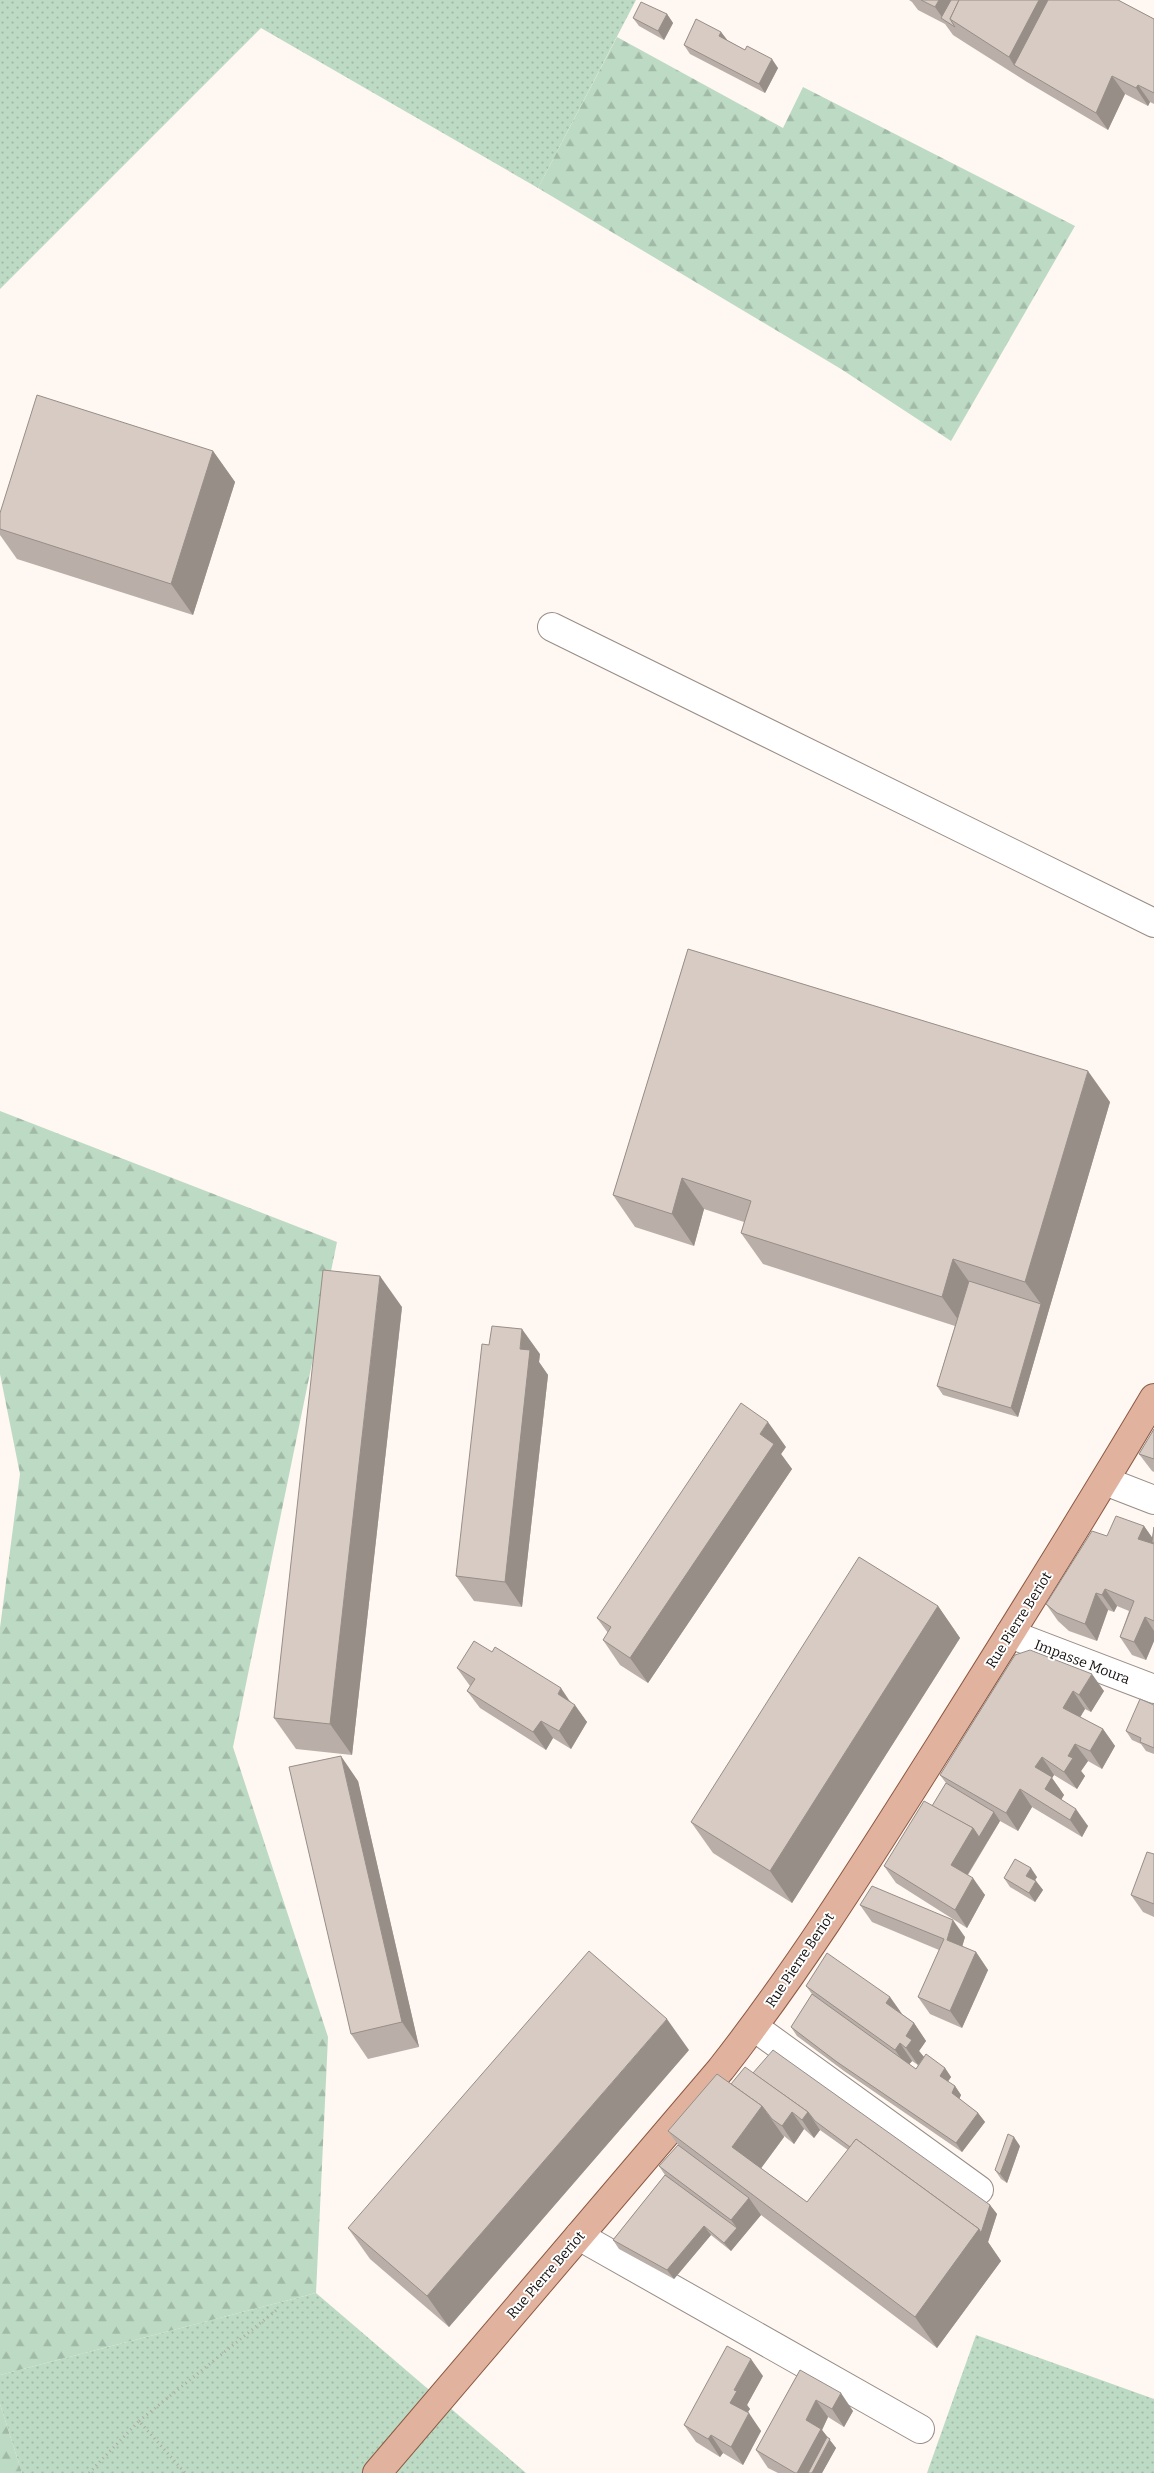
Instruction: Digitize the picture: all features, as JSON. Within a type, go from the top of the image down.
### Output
[{"type":"main road","name":"Rue Pierre Beriot","points":[[377,2473],[580,2236],[754,2027],[873,1851],[1105,1481],[1154,1398]]},
{"type":"street","points":[[552,627],[1154,922]]},
{"type":"street","points":[[1105,1481],[1154,1500]]},
{"type":"street","name":"Impasse Moura","points":[[1010,1634],[1154,1689]]},
{"type":"street","points":[[754,2027],[979,2190]]},
{"type":"street","points":[[580,2236],[920,2429]]},
{"type":"path","points":[[89,2473],[139,2421],[280,2308]]},
{"type":"path","points":[[139,2421],[185,2473]]},
{"type":"green space","points":[[0,0],[636,0],[538,188],[261,28],[0,289]]},
{"type":"green space","points":[[617,37],[783,128],[803,87],[1075,226],[951,441],[841,369],[538,188]]},
{"type":"green space","points":[[0,1111],[337,1242],[233,1747],[328,2037],[316,2293],[0,2375],[0,1628],[20,1474],[0,1374]]},
{"type":"green space","points":[[316,2293],[526,2473],[22,2473],[0,2404],[0,2375]]},
{"type":"green space","points":[[976,2335],[1154,2399],[1154,2473],[927,2473]]},
{"type":"green space","points":[[0,2404],[22,2473],[0,2473]]},
{"type":"building","points":[[921,0],[939,0],[935,7]]},
{"type":"building","points":[[951,0],[959,0],[950,19],[955,27],[941,18]]},
{"type":"building","points":[[959,0],[1039,0],[1009,57],[950,19]]},
{"type":"building","points":[[1048,0],[1118,0],[1154,19],[1154,93],[1138,85],[1136,88],[1112,76],[1096,113],[1014,65]]},
{"type":"building","points":[[641,2],[667,14],[658,31],[633,18]]},
{"type":"building","points":[[696,19],[721,32],[719,36],[745,50],[747,46],[772,59],[759,84],[684,45]]},
{"type":"building","points":[[37,395],[213,451],[171,584],[0,529],[0,513]]},
{"type":"building","points":[[688,949],[1088,1071],[1025,1282],[953,1259],[942,1297],[741,1233],[751,1201],[682,1178],[672,1214],[613,1195]]},
{"type":"building","points":[[323,1270],[380,1276],[330,1724],[274,1718]]},
{"type":"building","points":[[969,1281],[1041,1304],[1011,1408],[937,1386]]},
{"type":"building","points":[[492,1326],[522,1329],[520,1349],[530,1350],[505,1582],[456,1576],[482,1344],[489,1345]]},
{"type":"building","points":[[741,1403],[768,1422],[760,1434],[774,1444],[630,1658],[603,1640],[611,1627],[597,1618]]},
{"type":"building","points":[[1154,1429],[1154,1459],[1139,1454]]},
{"type":"building","points":[[1116,1516],[1144,1526],[1138,1539],[1154,1544],[1154,1621],[1145,1617],[1134,1642],[1120,1637],[1134,1601],[1105,1589],[1102,1595],[1096,1593],[1085,1624],[1057,1613],[1046,1604],[1092,1531],[1107,1536]]},
{"type":"building","points":[[1154,1527],[1154,1543],[1152,1542]]},
{"type":"building","points":[[859,1557],[938,1606],[770,1871],[691,1822]]},
{"type":"building","points":[[474,1641],[492,1652],[495,1647],[561,1688],[558,1694],[575,1705],[559,1731],[541,1721],[533,1732],[467,1691],[475,1679],[457,1668]]},
{"type":"building","points":[[1030,1650],[1092,1674],[1079,1695],[1073,1691],[1063,1708],[1103,1729],[1090,1751],[1075,1744],[1068,1756],[1073,1758],[1064,1772],[1042,1757],[1035,1767],[1052,1777],[1045,1789],[1076,1809],[1070,1820],[1020,1789],[1006,1813],[940,1775],[1015,1655]]},
{"type":"building","points":[[1140,1699],[1154,1705],[1154,1748],[1140,1742],[1141,1738],[1126,1731]]},
{"type":"building","points":[[341,1756],[402,2022],[351,2034],[289,1767]]},
{"type":"building","points":[[946,1783],[994,1812],[979,1837],[973,1828],[932,1806]]},
{"type":"building","points":[[924,1801],[973,1828],[951,1865],[973,1878],[955,1910],[884,1866]]},
{"type":"building","points":[[1147,1852],[1154,1854],[1154,1904],[1131,1895]]},
{"type":"building","points":[[1015,1859],[1031,1868],[1026,1876],[1036,1881],[1029,1893],[1004,1878]]},
{"type":"building","points":[[872,1886],[953,1920],[947,1940],[976,1952],[950,2011],[918,1997],[944,1939],[860,1905]]},
{"type":"building","points":[[589,1951],[667,2019],[427,2296],[348,2228]]},
{"type":"building","points":[[827,1953],[890,1997],[886,2003],[914,2023],[906,2036],[912,2040],[906,2048],[900,2043],[895,2050],[806,1986]]},
{"type":"building","points":[[812,1994],[916,2069],[926,2054],[945,2068],[940,2076],[955,2086],[952,2093],[978,2113],[956,2143],[837,2062],[791,2027]]},
{"type":"building","points":[[773,2050],[990,2205],[981,2233],[979,2229],[856,2139],[850,2147],[815,2121],[808,2112],[753,2073]]},
{"type":"building","points":[[745,2067],[808,2112],[802,2120],[792,2112],[782,2126],[772,2119],[762,2106],[731,2084]]},
{"type":"building","points":[[717,2074],[762,2106],[732,2147],[807,2202],[856,2139],[979,2229],[915,2317],[668,2131]]},
{"type":"building","points":[[1008,2134],[1014,2137],[1000,2174],[995,2170]]},
{"type":"building","points":[[678,2145],[749,2198],[731,2220],[659,2166]]},
{"type":"building","points":[[665,2175],[737,2228],[724,2243],[704,2226],[667,2270],[613,2240]]},
{"type":"building","points":[[727,2346],[751,2359],[734,2390],[737,2391],[730,2403],[749,2413],[731,2447],[711,2435],[708,2439],[684,2425]]},
{"type":"building","points":[[800,2370],[841,2393],[832,2409],[816,2400],[806,2420],[821,2429],[797,2473],[795,2473],[756,2450]]},
{"type":"building","points":[[827,2437],[830,2439],[812,2473],[808,2473]]}]
